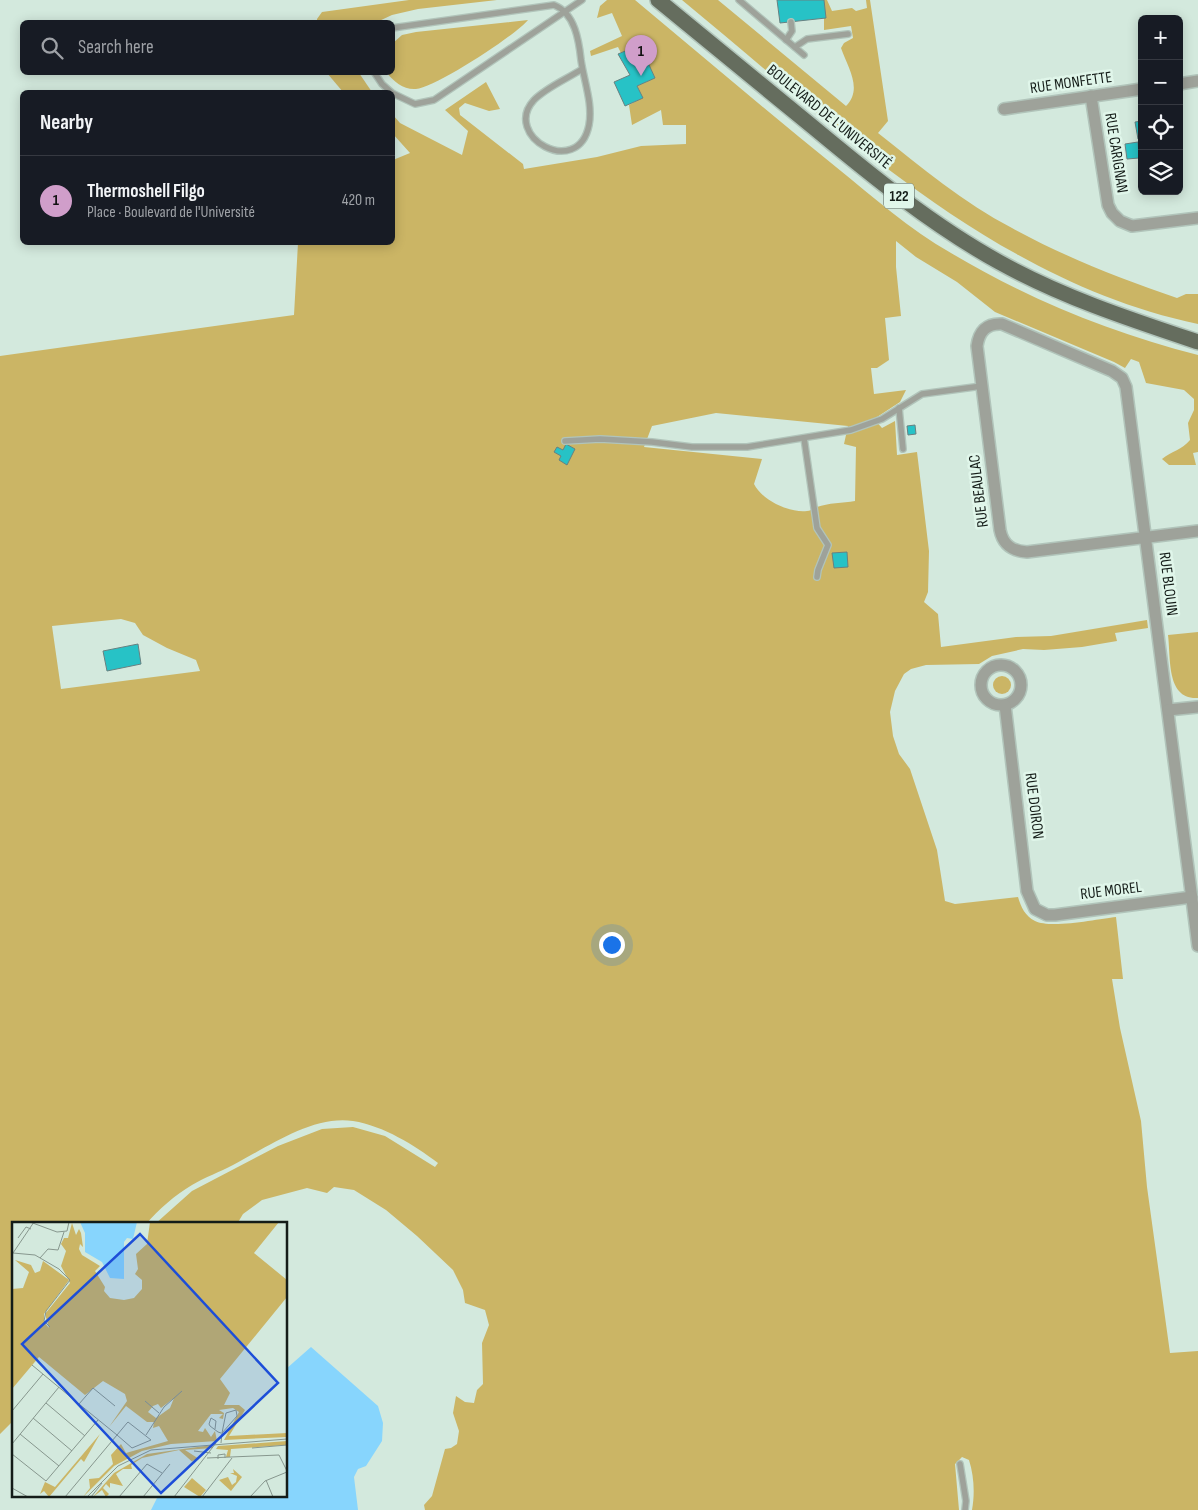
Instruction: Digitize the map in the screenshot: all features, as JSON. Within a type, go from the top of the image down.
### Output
[{"type":"main road","name":"BOULEVARD DE L'UNIVERSITÉ","points":[[658,0],[873,176],[954,235],[998,262],[1057,292],[1128,320],[1198,342]]},
{"type":"main road","name":"BOULEVARD DE L'UNIVERSITÉ","points":[[1176,334],[1198,338]]},
{"type":"street","points":[[1183,83],[1198,81]]},
{"type":"street","name":"RUE MONFETTE","points":[[1004,109],[1138,90]]},
{"type":"street","name":"RUE CARIGNAN","points":[[1091,96],[1107,202],[1116,218],[1124,224],[1132,226],[1198,218]]},
{"type":"street","name":"RUE BLOUIN","points":[[984,329],[995,324],[1002,324],[1112,371],[1122,378],[1126,387],[1198,946]]},
{"type":"street","name":"RUE BEAULAC","points":[[984,329],[977,346],[1000,530],[1008,546],[1027,552],[1198,530]]},
{"type":"street","name":"RUE DOIRON","points":[[1005,705],[1028,891],[1035,909]]},
{"type":"street","points":[[1168,710],[1198,707]]},
{"type":"street","name":"RUE MOREL","points":[[1035,909],[1047,915],[1055,915],[1192,897]]},
{"type":"lane","points":[[395,94],[415,104],[434,100],[582,0]]},
{"type":"lane","points":[[738,0],[804,55]]},
{"type":"lane","points":[[395,28],[554,5],[560,8],[572,22],[579,40],[590,114],[589,126],[584,138],[577,146],[567,151],[557,152],[546,148],[530,132],[526,123],[528,108],[542,94],[582,70]]},
{"type":"lane","points":[[786,40],[792,32],[791,22]]},
{"type":"lane","points":[[795,47],[807,39],[848,34]]},
{"type":"lane","points":[[376,75],[389,90]]},
{"type":"lane","points":[[565,441],[600,439],[722,448],[804,438],[859,428],[882,419],[926,393],[982,386]]},
{"type":"lane","points":[[899,408],[903,449]]},
{"type":"lane","points":[[804,438],[817,528],[828,545],[817,577]]},
{"type":"lane","points":[[960,1464],[966,1510]]},
{"type":"shaded area","points":[[409,0],[497,0],[418,9],[392,15],[381,20],[317,20],[322,12]]},
{"type":"shaded area","points":[[607,0],[635,0],[878,201],[936,244],[980,270],[1040,300],[1102,325],[1198,355],[1198,452],[1193,453],[1196,465],[1169,465],[1162,459],[1184,446],[1190,440],[1188,423],[1194,410],[1194,399],[1184,390],[1146,383],[1139,362],[1131,359],[1125,368],[995,312],[957,282],[916,257],[896,241],[896,267],[901,316],[885,318],[889,360],[877,368],[871,368],[874,394],[906,390],[900,402],[874,419],[882,428],[895,421],[897,455],[917,452],[929,551],[928,592],[924,602],[938,614],[941,647],[1016,637],[1051,636],[1147,620],[1148,628],[1115,633],[1117,641],[1082,647],[1044,650],[1023,649],[992,656],[979,664],[926,665],[911,669],[904,674],[895,691],[890,712],[893,736],[899,754],[910,769],[937,850],[945,901],[955,904],[1018,897],[1022,908],[1032,919],[1052,924],[1116,917],[1123,979],[1112,979],[1120,1028],[1141,1121],[1147,1187],[1170,1353],[1198,1351],[1198,1510],[972,1510],[974,1491],[972,1472],[969,1460],[962,1457],[955,1464],[959,1510],[425,1510],[424,1505],[432,1496],[445,1449],[457,1444],[459,1431],[453,1413],[456,1396],[465,1402],[474,1403],[477,1390],[483,1384],[482,1343],[489,1325],[485,1310],[465,1303],[463,1290],[453,1270],[386,1210],[354,1190],[334,1187],[327,1193],[307,1188],[262,1200],[243,1214],[238,1222],[157,1222],[192,1191],[278,1146],[322,1129],[353,1127],[385,1136],[435,1167],[438,1163],[398,1137],[376,1127],[353,1121],[338,1120],[322,1123],[291,1134],[197,1182],[168,1203],[148,1222],[12,1222],[12,1424],[11,1423],[0,1434],[0,356],[294,315],[298,245],[395,245],[395,159],[410,153],[395,136],[395,117],[400,123],[462,155],[468,131],[445,110],[486,82],[500,109],[489,111],[465,103],[459,108],[460,115],[523,164],[524,169],[597,157],[641,146],[686,144],[686,125],[663,125],[661,110],[632,125],[629,105],[642,98],[637,86],[655,78],[640,45],[621,53],[618,47],[591,56],[590,51],[622,36],[612,13],[597,18],[600,6]],"holes":[[[716,413],[848,426],[844,444],[856,447],[855,501],[816,507],[808,511],[784,508],[769,500],[758,490],[754,484],[762,459],[644,447],[652,426]],[[121,619],[135,623],[143,635],[167,648],[196,660],[200,671],[61,689],[52,626]]]},
{"type":"shaded area","points":[[682,0],[718,0],[846,106],[851,99],[854,85],[841,48],[844,43],[853,38],[851,26],[824,30],[824,0],[827,0],[832,11],[852,8],[856,11],[867,8],[866,0],[870,0],[888,121],[878,133],[960,196],[1032,239],[1093,267],[1177,298],[1186,294],[1198,294],[1198,324],[1124,303],[1053,273],[986,236],[922,194],[860,147]]},
{"type":"shaded area","points":[[528,20],[508,37],[457,71],[426,86],[412,89],[403,87],[389,75],[395,75],[395,41],[402,35]]},
{"type":"shaded area","points":[[329,75],[360,75],[371,90],[341,90]]},
{"type":"shaded area","points":[[1198,632],[1198,698],[1188,697],[1180,692],[1175,685],[1170,666],[1168,635]]},
{"type":"shaded area","points":[[998,676],[1006,676],[1011,681],[1009,692],[998,694],[993,689],[993,681]]},
{"type":"water","points":[[311,1347],[378,1406],[383,1423],[382,1441],[366,1466],[358,1469],[354,1477],[358,1510],[151,1510],[157,1498],[288,1498],[288,1367]]},
{"type":"building","points":[[777,0],[824,0],[826,18],[780,23]]},
{"type":"building","points":[[640,45],[655,78],[637,86],[643,98],[625,106],[614,82],[630,75],[618,54]]},
{"type":"building","points":[[1135,122],[1138,122],[1138,139]]},
{"type":"building","points":[[1138,142],[1138,158],[1127,159],[1125,144]]},
{"type":"building","points":[[915,425],[916,434],[908,435],[907,426]]},
{"type":"building","points":[[566,444],[575,449],[567,465],[559,460],[561,456],[554,452],[557,447],[563,450]]},
{"type":"building","points":[[847,552],[848,567],[834,568],[832,553]]},
{"type":"building","points":[[138,644],[141,664],[107,671],[103,651]]},
{"type":"place","name":"Thermoshell Filgo","points":[[641,76]]}]
